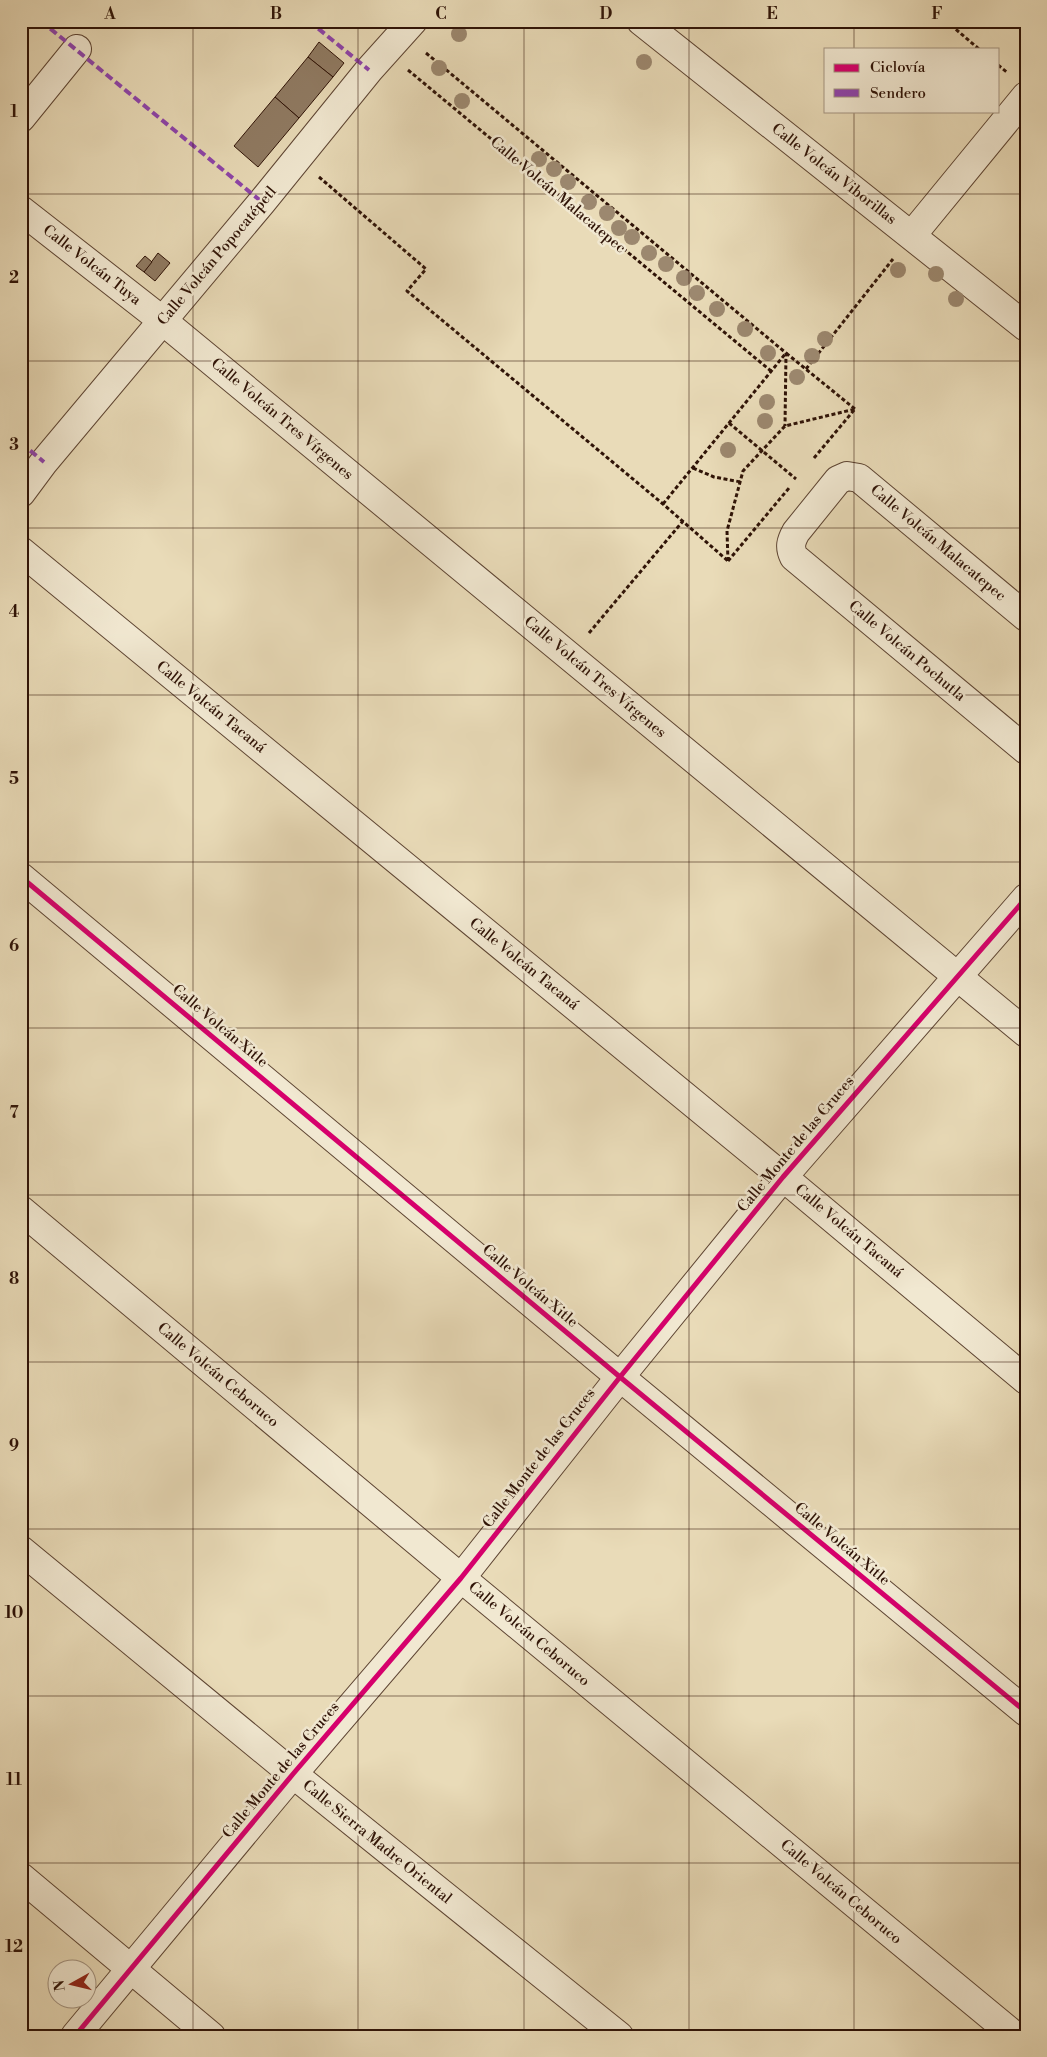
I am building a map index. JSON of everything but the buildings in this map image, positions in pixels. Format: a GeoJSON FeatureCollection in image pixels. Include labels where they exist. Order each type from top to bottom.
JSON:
{"type":"FeatureCollection","features":[{"type":"Feature","properties":{"kind":"street","name":"Calle Volcán Viborillas"},"geometry":{"type":"LineString","coordinates":[[641,21],[1026,327]]}},
{"type":"Feature","properties":{"kind":"street","name":"Calle Volcán Popocatépetl"},"geometry":{"type":"LineString","coordinates":[[21,493],[44,462],[163,321],[369,70],[401,36]]}},
{"type":"Feature","properties":{"kind":"street"},"geometry":{"type":"LineString","coordinates":[[21,118],[77,49]]}},
{"type":"Feature","properties":{"kind":"street"},"geometry":{"type":"LineString","coordinates":[[912,235],[1026,96]]}},
{"type":"Feature","properties":{"kind":"street","name":"Calle Volcán Tuya"},"geometry":{"type":"LineString","coordinates":[[21,210],[163,321]]}},
{"type":"Feature","properties":{"kind":"street","name":"Calle Volcán Tres Vírgenes"},"geometry":{"type":"LineString","coordinates":[[163,321],[1026,1033]]}},
{"type":"Feature","properties":{"kind":"street","name":"Calle Volcán Pochutla"},"geometry":{"type":"LineString","coordinates":[[848,476],[838,480],[831,487],[796,532],[791,541],[790,550],[794,557],[1026,750]]}},
{"type":"Feature","properties":{"kind":"street","name":"Calle Volcán Malacatepec"},"geometry":{"type":"LineString","coordinates":[[848,476],[859,478],[867,484],[1026,617]]}},
{"type":"Feature","properties":{"kind":"street","name":"Calle Volcán Tacaná"},"geometry":{"type":"LineString","coordinates":[[21,552],[783,1177],[1026,1380]]}},
{"type":"Feature","properties":{"kind":"street","name":"Calle Volcán Xitle"},"geometry":{"type":"LineString","coordinates":[[21,877],[620,1377],[1026,1712]]}},
{"type":"Feature","properties":{"kind":"street","name":"Calle Monte de las Cruces"},"geometry":{"type":"LineString","coordinates":[[74,2036],[293,1774],[461,1578],[620,1377],[783,1177],[956,976],[1026,898]]}},
{"type":"Feature","properties":{"kind":"street","name":"Calle Volcán Ceboruco"},"geometry":{"type":"LineString","coordinates":[[21,1210],[461,1578],[1015,2036]]}},
{"type":"Feature","properties":{"kind":"street","name":"Calle Sierra Madre Oriental"},"geometry":{"type":"LineString","coordinates":[[21,1550],[293,1774],[619,2036]]}},
{"type":"Feature","properties":{"kind":"street"},"geometry":{"type":"LineString","coordinates":[[21,1877],[211,2036]]}},
{"type":"Feature","properties":{"kind":"path"},"geometry":{"type":"LineString","coordinates":[[946,21],[978,48]]}},
{"type":"Feature","properties":{"kind":"path"},"geometry":{"type":"LineString","coordinates":[[297,159],[426,269],[407,291],[663,504],[728,561],[727,531],[743,471],[785,426],[855,409],[401,36]]}},
{"type":"Feature","properties":{"kind":"path"},"geometry":{"type":"LineString","coordinates":[[806,369],[912,235]]}},
{"type":"Feature","properties":{"kind":"path"},"geometry":{"type":"LineString","coordinates":[[663,504],[786,353]]}},
{"type":"Feature","properties":{"kind":"path"},"geometry":{"type":"LineString","coordinates":[[785,426],[786,353]]}},
{"type":"Feature","properties":{"kind":"path"},"geometry":{"type":"LineString","coordinates":[[729,423],[796,479]]}},
{"type":"Feature","properties":{"kind":"path"},"geometry":{"type":"LineString","coordinates":[[692,468],[714,477],[741,482]]}},
{"type":"Feature","properties":{"kind":"path"},"geometry":{"type":"LineString","coordinates":[[570,656],[683,521]]}},
{"type":"Feature","properties":{"kind":"marked path"},"geometry":{"type":"LineString","coordinates":[[41,21],[262,202]]}},
{"type":"Feature","properties":{"kind":"marked path"},"geometry":{"type":"LineString","coordinates":[[309,21],[369,70]]}},
{"type":"Feature","properties":{"kind":"marked path"},"geometry":{"type":"LineString","coordinates":[[21,443],[44,462]]}},
{"type":"Feature","properties":{"kind":"cycle path"},"geometry":{"type":"LineString","coordinates":[[21,877],[620,1377],[1026,1712]]}},
{"type":"Feature","properties":{"kind":"cycle path"},"geometry":{"type":"LineString","coordinates":[[75,2036],[293,1774],[461,1578],[620,1377],[783,1177],[1026,898]]}}]}
